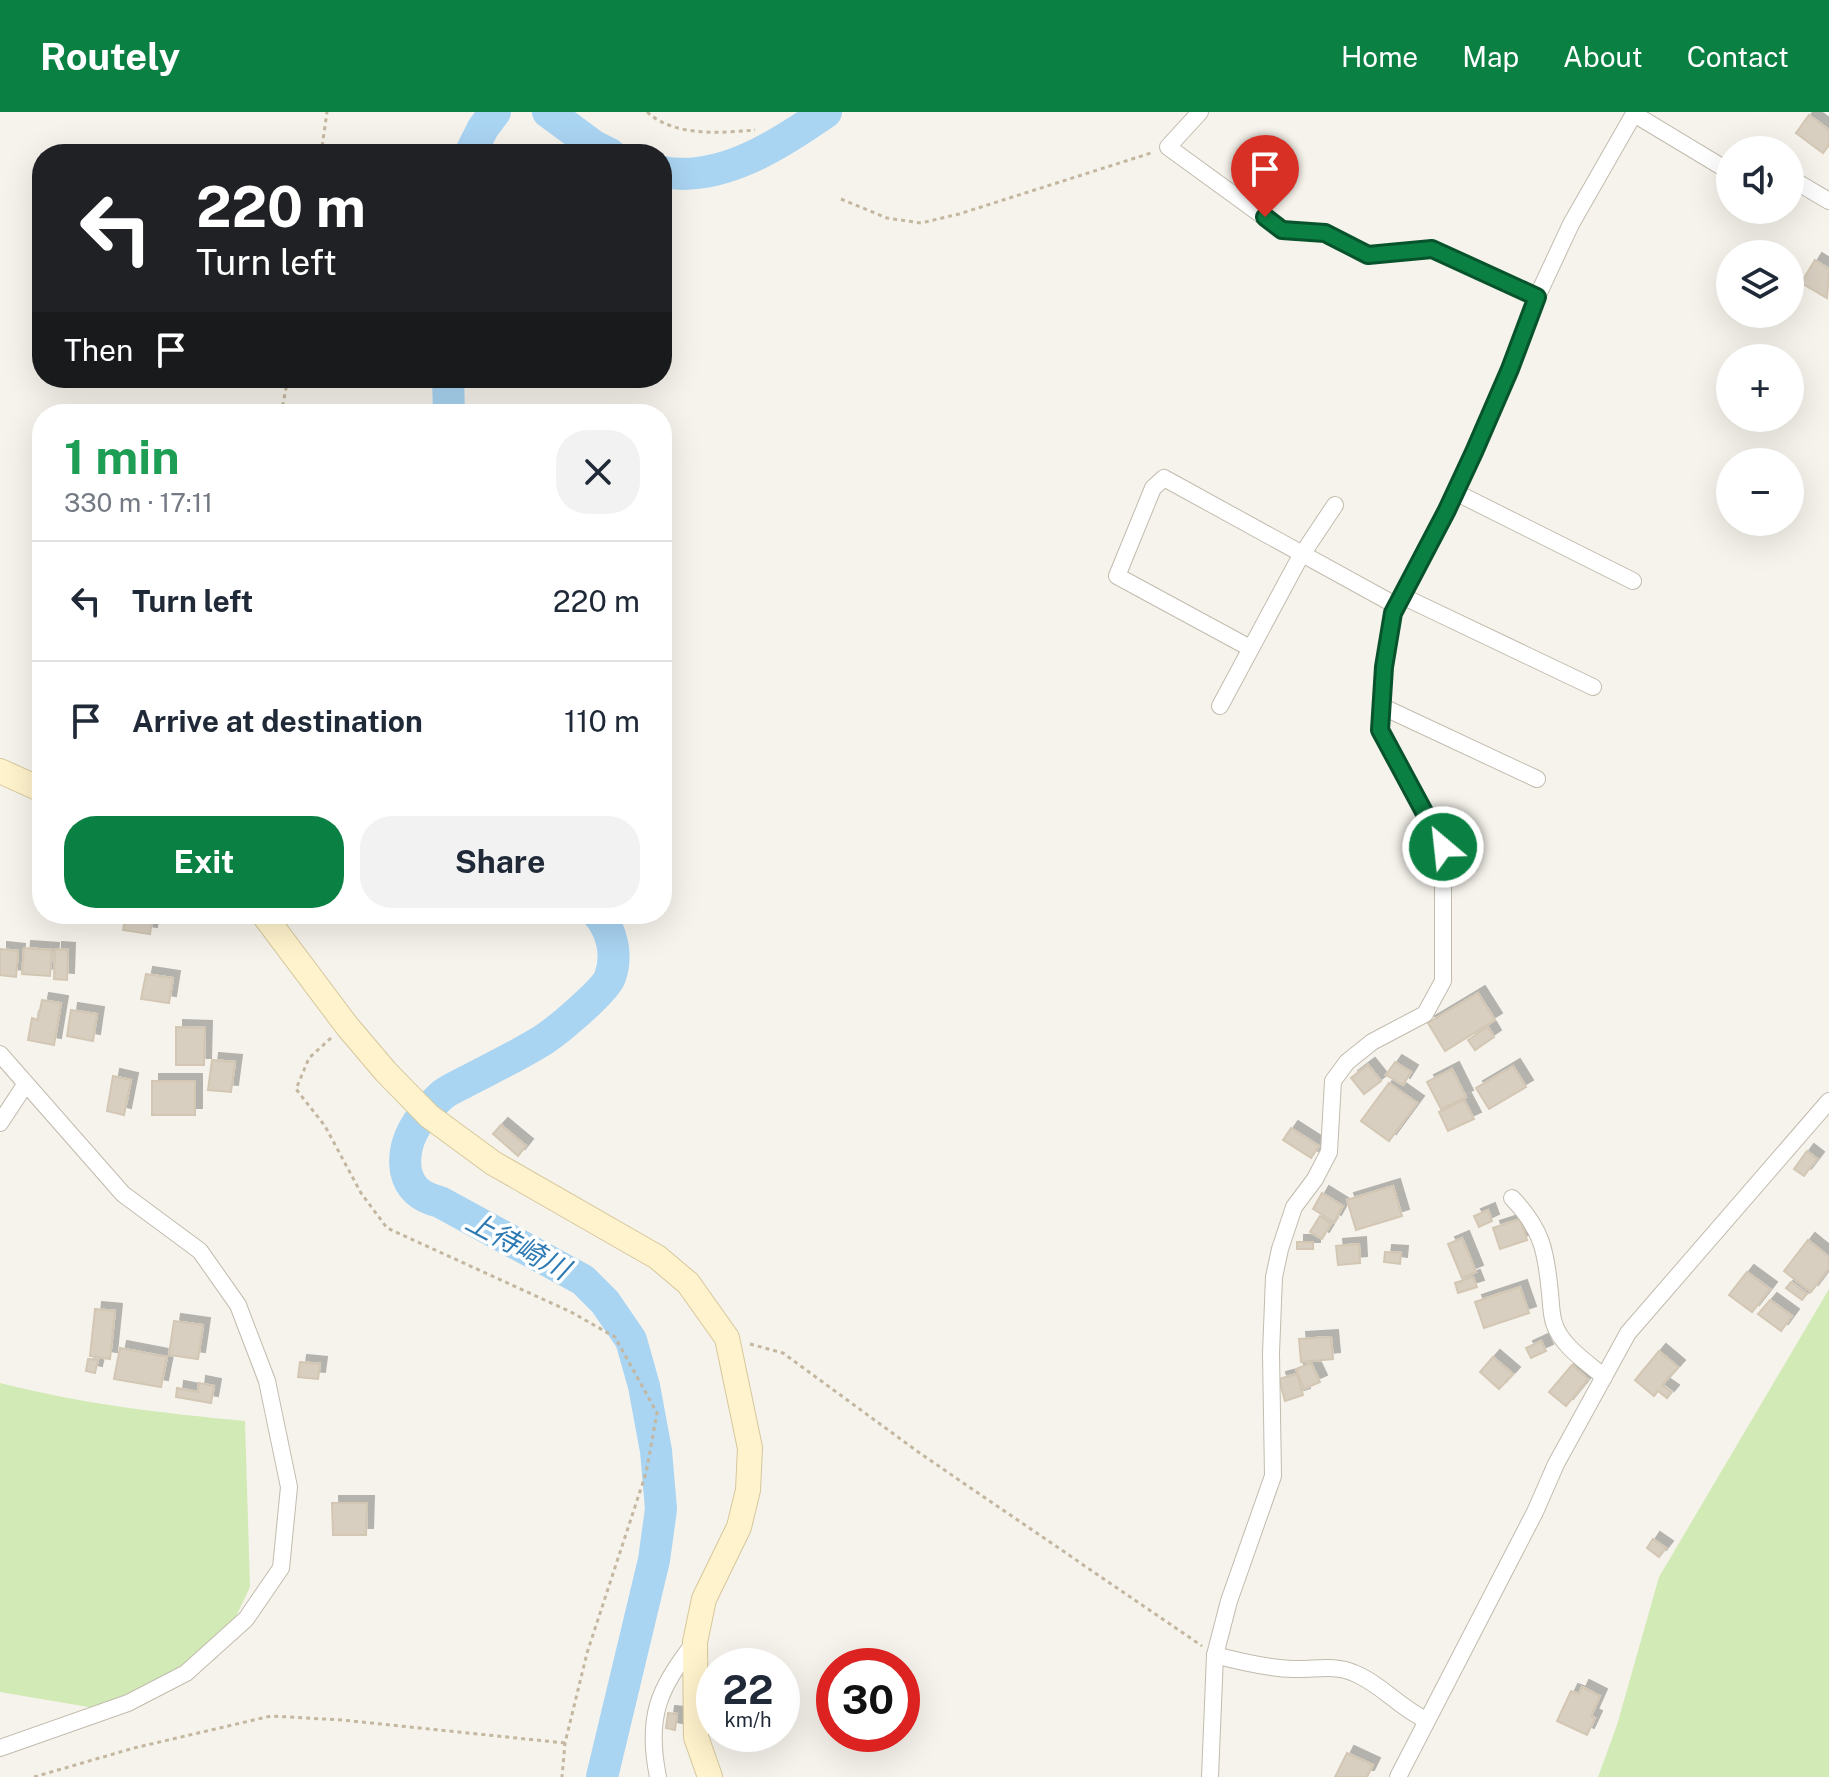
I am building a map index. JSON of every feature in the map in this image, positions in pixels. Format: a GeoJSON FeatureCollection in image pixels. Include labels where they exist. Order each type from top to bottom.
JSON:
{"type":"FeatureCollection","features":[{"type":"Feature","properties":{"kind":"street"},"geometry":{"type":"LineString","coordinates":[[1200,112],[1168,147],[1282,230],[1325,233],[1368,255],[1432,249],[1537,297]]}},
{"type":"Feature","properties":{"kind":"street"},"geometry":{"type":"LineString","coordinates":[[1210,1777],[1215,1655],[1229,1601],[1273,1476],[1271,1353],[1274,1277],[1294,1207],[1315,1179],[1329,1152],[1333,1081],[1347,1062],[1372,1042],[1425,1014],[1443,981],[1443,847],[1380,730],[1384,667],[1393,613],[1455,492],[1571,224],[1634,113],[1716,163]]}},
{"type":"Feature","properties":{"kind":"street"},"geometry":{"type":"LineString","coordinates":[[1804,186],[1829,201]]}},
{"type":"Feature","properties":{"kind":"street"},"geometry":{"type":"LineString","coordinates":[[1250,648],[1117,576],[1153,488],[1164,478],[1400,601],[1593,687]]}},
{"type":"Feature","properties":{"kind":"street"},"geometry":{"type":"LineString","coordinates":[[1455,492],[1633,581]]}},
{"type":"Feature","properties":{"kind":"street"},"geometry":{"type":"LineString","coordinates":[[1220,706],[1303,553],[1335,505]]}},
{"type":"Feature","properties":{"kind":"street"},"geometry":{"type":"LineString","coordinates":[[1381,706],[1537,779]]}},
{"type":"Feature","properties":{"kind":"street"},"geometry":{"type":"LineString","coordinates":[[0,771],[32,785]]}},
{"type":"Feature","properties":{"kind":"street"},"geometry":{"type":"LineString","coordinates":[[270,924],[347,1026],[429,1116],[493,1163],[657,1257],[688,1283],[727,1338],[750,1448],[748,1490],[739,1527],[704,1599],[695,1642],[696,1737],[710,1777]]}},
{"type":"Feature","properties":{"kind":"street"},"geometry":{"type":"LineString","coordinates":[[0,1054],[123,1194],[200,1251],[238,1305],[267,1381],[289,1487],[281,1568],[246,1619],[186,1673],[128,1703],[0,1748]]}},
{"type":"Feature","properties":{"kind":"street"},"geometry":{"type":"LineString","coordinates":[[0,1123],[25,1085]]}},
{"type":"Feature","properties":{"kind":"street"},"geometry":{"type":"LineString","coordinates":[[1398,1777],[1535,1512],[1556,1464],[1628,1333],[1829,1101]]}},
{"type":"Feature","properties":{"kind":"street"},"geometry":{"type":"LineString","coordinates":[[1512,1198],[1529,1216],[1541,1240],[1554,1325],[1568,1347],[1604,1377]]}},
{"type":"Feature","properties":{"kind":"street"},"geometry":{"type":"LineString","coordinates":[[658,1777],[652,1722],[671,1672],[695,1642]]}},
{"type":"Feature","properties":{"kind":"street"},"geometry":{"type":"LineString","coordinates":[[1215,1655],[1247,1664],[1295,1669],[1330,1667],[1353,1671],[1426,1720]]}},
{"type":"Feature","properties":{"kind":"path"},"geometry":{"type":"LineString","coordinates":[[322,144],[327,112]]}},
{"type":"Feature","properties":{"kind":"path"},"geometry":{"type":"LineString","coordinates":[[647,112],[681,129],[720,133],[755,130]]}},
{"type":"Feature","properties":{"kind":"path"},"geometry":{"type":"LineString","coordinates":[[841,199],[887,218],[921,223],[959,214],[1168,147]]}},
{"type":"Feature","properties":{"kind":"path"},"geometry":{"type":"LineString","coordinates":[[347,1026],[309,1058],[296,1089],[325,1126],[361,1193],[387,1228],[571,1312],[615,1337],[657,1413],[646,1473],[587,1653],[565,1743],[562,1777]]}},
{"type":"Feature","properties":{"kind":"path"},"geometry":{"type":"LineString","coordinates":[[727,1338],[783,1353],[921,1454],[1215,1655]]}},
{"type":"Feature","properties":{"kind":"path"},"geometry":{"type":"LineString","coordinates":[[34,1777],[134,1748],[271,1716],[342,1720],[565,1743]]}},
{"type":"Feature","properties":{"kind":"green space"},"geometry":{"type":"Polygon","coordinates":[[[1829,1289],[1829,1777],[1598,1777],[1617,1725],[1659,1577],[1829,1289]]]}},
{"type":"Feature","properties":{"kind":"green space"},"geometry":{"type":"Polygon","coordinates":[[[0,1383],[122,1407],[245,1421],[250,1587],[216,1659],[118,1712],[0,1692],[0,1383]]]}},
{"type":"Feature","properties":{"kind":"building"},"geometry":{"type":"Polygon","coordinates":[[[1809,115],[1829,130],[1829,145],[1823,153],[1796,133],[1809,115]]]}},
{"type":"Feature","properties":{"kind":"building"},"geometry":{"type":"Polygon","coordinates":[[[1815,260],[1829,269],[1827,298],[1804,285],[1804,278],[1815,260]]]}},
{"type":"Feature","properties":{"kind":"building"},"geometry":{"type":"Polygon","coordinates":[[[124,924],[152,924],[150,934],[123,930],[124,924]]]}},
{"type":"Feature","properties":{"kind":"building"},"geometry":{"type":"Polygon","coordinates":[[[24,948],[52,950],[50,976],[22,974],[24,948]]]}},
{"type":"Feature","properties":{"kind":"building"},"geometry":{"type":"Polygon","coordinates":[[[0,949],[18,951],[16,977],[0,975],[0,949]]]}},
{"type":"Feature","properties":{"kind":"building"},"geometry":{"type":"Polygon","coordinates":[[[55,949],[68,950],[67,980],[54,979],[55,949]]]}},
{"type":"Feature","properties":{"kind":"building"},"geometry":{"type":"Polygon","coordinates":[[[146,974],[173,978],[169,1003],[141,999],[146,974]]]}},
{"type":"Feature","properties":{"kind":"building"},"geometry":{"type":"Polygon","coordinates":[[[1478,993],[1495,1020],[1445,1051],[1428,1023],[1478,993]]]}},
{"type":"Feature","properties":{"kind":"building"},"geometry":{"type":"Polygon","coordinates":[[[42,1000],[61,1003],[54,1045],[28,1040],[32,1018],[38,1020],[42,1000]]]}},
{"type":"Feature","properties":{"kind":"building"},"geometry":{"type":"Polygon","coordinates":[[[71,1010],[97,1014],[93,1041],[67,1036],[71,1010]]]}},
{"type":"Feature","properties":{"kind":"building"},"geometry":{"type":"Polygon","coordinates":[[[176,1027],[205,1028],[204,1065],[176,1065],[176,1027]]]}},
{"type":"Feature","properties":{"kind":"building"},"geometry":{"type":"Polygon","coordinates":[[[1488,1027],[1494,1037],[1475,1050],[1468,1040],[1488,1027]]]}},
{"type":"Feature","properties":{"kind":"building"},"geometry":{"type":"Polygon","coordinates":[[[212,1060],[235,1062],[231,1092],[208,1090],[212,1060]]]}},
{"type":"Feature","properties":{"kind":"building"},"geometry":{"type":"Polygon","coordinates":[[[1395,1062],[1411,1072],[1403,1085],[1386,1075],[1395,1062]]]}},
{"type":"Feature","properties":{"kind":"building"},"geometry":{"type":"Polygon","coordinates":[[[1368,1065],[1381,1081],[1364,1094],[1351,1078],[1368,1065]]]}},
{"type":"Feature","properties":{"kind":"building"},"geometry":{"type":"Polygon","coordinates":[[[1513,1066],[1526,1087],[1489,1109],[1476,1088],[1513,1066]]]}},
{"type":"Feature","properties":{"kind":"building"},"geometry":{"type":"Polygon","coordinates":[[[1452,1069],[1466,1097],[1441,1109],[1427,1082],[1452,1069]]]}},
{"type":"Feature","properties":{"kind":"building"},"geometry":{"type":"Polygon","coordinates":[[[113,1076],[131,1080],[124,1115],[107,1111],[113,1076]]]}},
{"type":"Feature","properties":{"kind":"building"},"geometry":{"type":"Polygon","coordinates":[[[152,1081],[195,1081],[195,1115],[152,1115],[152,1081]]]}},
{"type":"Feature","properties":{"kind":"building"},"geometry":{"type":"Polygon","coordinates":[[[1389,1083],[1417,1103],[1389,1141],[1361,1121],[1389,1083]]]}},
{"type":"Feature","properties":{"kind":"building"},"geometry":{"type":"Polygon","coordinates":[[[1464,1100],[1474,1119],[1448,1131],[1439,1112],[1464,1100]]]}},
{"type":"Feature","properties":{"kind":"building"},"geometry":{"type":"Polygon","coordinates":[[[501,1125],[526,1146],[518,1156],[493,1134],[501,1125]]]}},
{"type":"Feature","properties":{"kind":"building"},"geometry":{"type":"Polygon","coordinates":[[[1291,1128],[1319,1146],[1311,1158],[1283,1140],[1291,1128]]]}},
{"type":"Feature","properties":{"kind":"building"},"geometry":{"type":"Polygon","coordinates":[[[1807,1151],[1817,1159],[1804,1176],[1794,1169],[1807,1151]]]}},
{"type":"Feature","properties":{"kind":"building"},"geometry":{"type":"Polygon","coordinates":[[[1393,1186],[1402,1216],[1356,1230],[1347,1200],[1393,1186]]]}},
{"type":"Feature","properties":{"kind":"building"},"geometry":{"type":"Polygon","coordinates":[[[1322,1193],[1343,1206],[1334,1222],[1313,1209],[1322,1193]]]}},
{"type":"Feature","properties":{"kind":"building"},"geometry":{"type":"Polygon","coordinates":[[[1488,1210],[1492,1221],[1479,1227],[1474,1216],[1488,1210]]]}},
{"type":"Feature","properties":{"kind":"building"},"geometry":{"type":"Polygon","coordinates":[[[1320,1216],[1331,1224],[1322,1239],[1310,1232],[1320,1216]]]}},
{"type":"Feature","properties":{"kind":"building"},"geometry":{"type":"Polygon","coordinates":[[[1520,1219],[1527,1240],[1500,1249],[1493,1228],[1520,1219]]]}},
{"type":"Feature","properties":{"kind":"building"},"geometry":{"type":"Polygon","coordinates":[[[1462,1238],[1476,1272],[1462,1278],[1448,1244],[1462,1238]]]}},
{"type":"Feature","properties":{"kind":"building"},"geometry":{"type":"Polygon","coordinates":[[[1808,1240],[1829,1257],[1829,1268],[1811,1292],[1784,1271],[1808,1240]]]}},
{"type":"Feature","properties":{"kind":"building"},"geometry":{"type":"Polygon","coordinates":[[[1297,1242],[1313,1242],[1313,1249],[1297,1249],[1297,1242]]]}},
{"type":"Feature","properties":{"kind":"building"},"geometry":{"type":"Polygon","coordinates":[[[1359,1244],[1360,1263],[1338,1265],[1336,1246],[1359,1244]]]}},
{"type":"Feature","properties":{"kind":"building"},"geometry":{"type":"Polygon","coordinates":[[[1385,1252],[1401,1253],[1400,1264],[1384,1262],[1385,1252]]]}},
{"type":"Feature","properties":{"kind":"building"},"geometry":{"type":"Polygon","coordinates":[[[1747,1272],[1770,1289],[1752,1312],[1729,1295],[1747,1272]]]}},
{"type":"Feature","properties":{"kind":"building"},"geometry":{"type":"Polygon","coordinates":[[[1473,1277],[1477,1287],[1458,1293],[1455,1283],[1473,1277]]]}},
{"type":"Feature","properties":{"kind":"building"},"geometry":{"type":"Polygon","coordinates":[[[1791,1282],[1807,1294],[1802,1300],[1786,1288],[1791,1282]]]}},
{"type":"Feature","properties":{"kind":"building"},"geometry":{"type":"Polygon","coordinates":[[[1520,1287],[1529,1313],[1484,1328],[1475,1302],[1520,1287]]]}},
{"type":"Feature","properties":{"kind":"building"},"geometry":{"type":"Polygon","coordinates":[[[1770,1300],[1792,1316],[1781,1331],[1758,1314],[1770,1300]]]}},
{"type":"Feature","properties":{"kind":"building"},"geometry":{"type":"Polygon","coordinates":[[[95,1309],[115,1311],[110,1359],[90,1356],[95,1309]]]}},
{"type":"Feature","properties":{"kind":"building"},"geometry":{"type":"Polygon","coordinates":[[[174,1321],[203,1325],[198,1359],[169,1355],[174,1321]]]}},
{"type":"Feature","properties":{"kind":"building"},"geometry":{"type":"Polygon","coordinates":[[[1331,1337],[1333,1359],[1301,1362],[1299,1339],[1331,1337]]]}},
{"type":"Feature","properties":{"kind":"building"},"geometry":{"type":"Polygon","coordinates":[[[1541,1341],[1546,1351],[1531,1358],[1526,1348],[1541,1341]]]}},
{"type":"Feature","properties":{"kind":"building"},"geometry":{"type":"Polygon","coordinates":[[[120,1348],[167,1357],[161,1387],[114,1379],[120,1348]]]}},
{"type":"Feature","properties":{"kind":"building"},"geometry":{"type":"Polygon","coordinates":[[[1659,1351],[1678,1367],[1662,1385],[1672,1392],[1667,1398],[1658,1391],[1654,1396],[1635,1380],[1659,1351]]]}},
{"type":"Feature","properties":{"kind":"building"},"geometry":{"type":"Polygon","coordinates":[[[1493,1357],[1513,1374],[1499,1389],[1480,1372],[1493,1357]]]}},
{"type":"Feature","properties":{"kind":"building"},"geometry":{"type":"Polygon","coordinates":[[[88,1359],[98,1360],[95,1373],[86,1371],[88,1359]]]}},
{"type":"Feature","properties":{"kind":"building"},"geometry":{"type":"Polygon","coordinates":[[[300,1362],[320,1364],[318,1379],[298,1377],[300,1362]]]}},
{"type":"Feature","properties":{"kind":"building"},"geometry":{"type":"Polygon","coordinates":[[[1311,1363],[1320,1382],[1304,1389],[1296,1369],[1311,1363]]]}},
{"type":"Feature","properties":{"kind":"building"},"geometry":{"type":"Polygon","coordinates":[[[1572,1365],[1588,1379],[1566,1406],[1549,1392],[1572,1365]]]}},
{"type":"Feature","properties":{"kind":"building"},"geometry":{"type":"Polygon","coordinates":[[[1297,1374],[1303,1395],[1285,1401],[1279,1379],[1297,1374]]]}},
{"type":"Feature","properties":{"kind":"building"},"geometry":{"type":"Polygon","coordinates":[[[199,1383],[214,1386],[211,1403],[176,1397],[177,1388],[198,1392],[199,1383]]]}},
{"type":"Feature","properties":{"kind":"building"},"geometry":{"type":"Polygon","coordinates":[[[332,1503],[367,1503],[366,1535],[333,1535],[332,1503]]]}},
{"type":"Feature","properties":{"kind":"building"},"geometry":{"type":"Polygon","coordinates":[[[1653,1539],[1666,1548],[1659,1557],[1647,1548],[1653,1539]]]}},
{"type":"Feature","properties":{"kind":"building"},"geometry":{"type":"Polygon","coordinates":[[[1582,1687],[1600,1696],[1587,1735],[1557,1721],[1571,1691],[1579,1694],[1582,1687]]]}},
{"type":"Feature","properties":{"kind":"building"},"geometry":{"type":"Polygon","coordinates":[[[668,1713],[677,1714],[675,1730],[666,1728],[668,1713]]]}},
{"type":"Feature","properties":{"kind":"building"},"geometry":{"type":"Polygon","coordinates":[[[1347,1753],[1373,1765],[1367,1777],[1335,1777],[1347,1753]]]}},
{"type":"Feature","properties":{"kind":"waterway","name":"上待崎川"},"geometry":{"type":"LineString","coordinates":[[475,144],[495,112]]}},
{"type":"Feature","properties":{"kind":"waterway","name":"上待崎川"},"geometry":{"type":"LineString","coordinates":[[548,112],[591,144]]}},
{"type":"Feature","properties":{"kind":"waterway","name":"上待崎川"},"geometry":{"type":"LineString","coordinates":[[672,173],[706,172],[749,158],[826,112]]}},
{"type":"Feature","properties":{"kind":"waterway","name":"上待崎川"},"geometry":{"type":"LineString","coordinates":[[448,388],[449,404]]}},
{"type":"Feature","properties":{"kind":"waterway","name":"上待崎川"},"geometry":{"type":"LineString","coordinates":[[602,1777],[654,1560],[661,1509],[656,1451],[644,1386],[631,1340],[605,1302],[583,1280],[418,1192],[408,1178],[405,1160],[413,1130],[443,1095],[543,1040],[580,1010],[606,983],[612,969],[613,952],[604,924]]}},
{"type":"Feature","properties":{"kind":"route"},"geometry":{"type":"LineString","coordinates":[[1265,217],[1282,230],[1325,233],[1368,255],[1432,249],[1537,297],[1474,452],[1393,613],[1384,667],[1380,730],[1443,847]]}}]}
